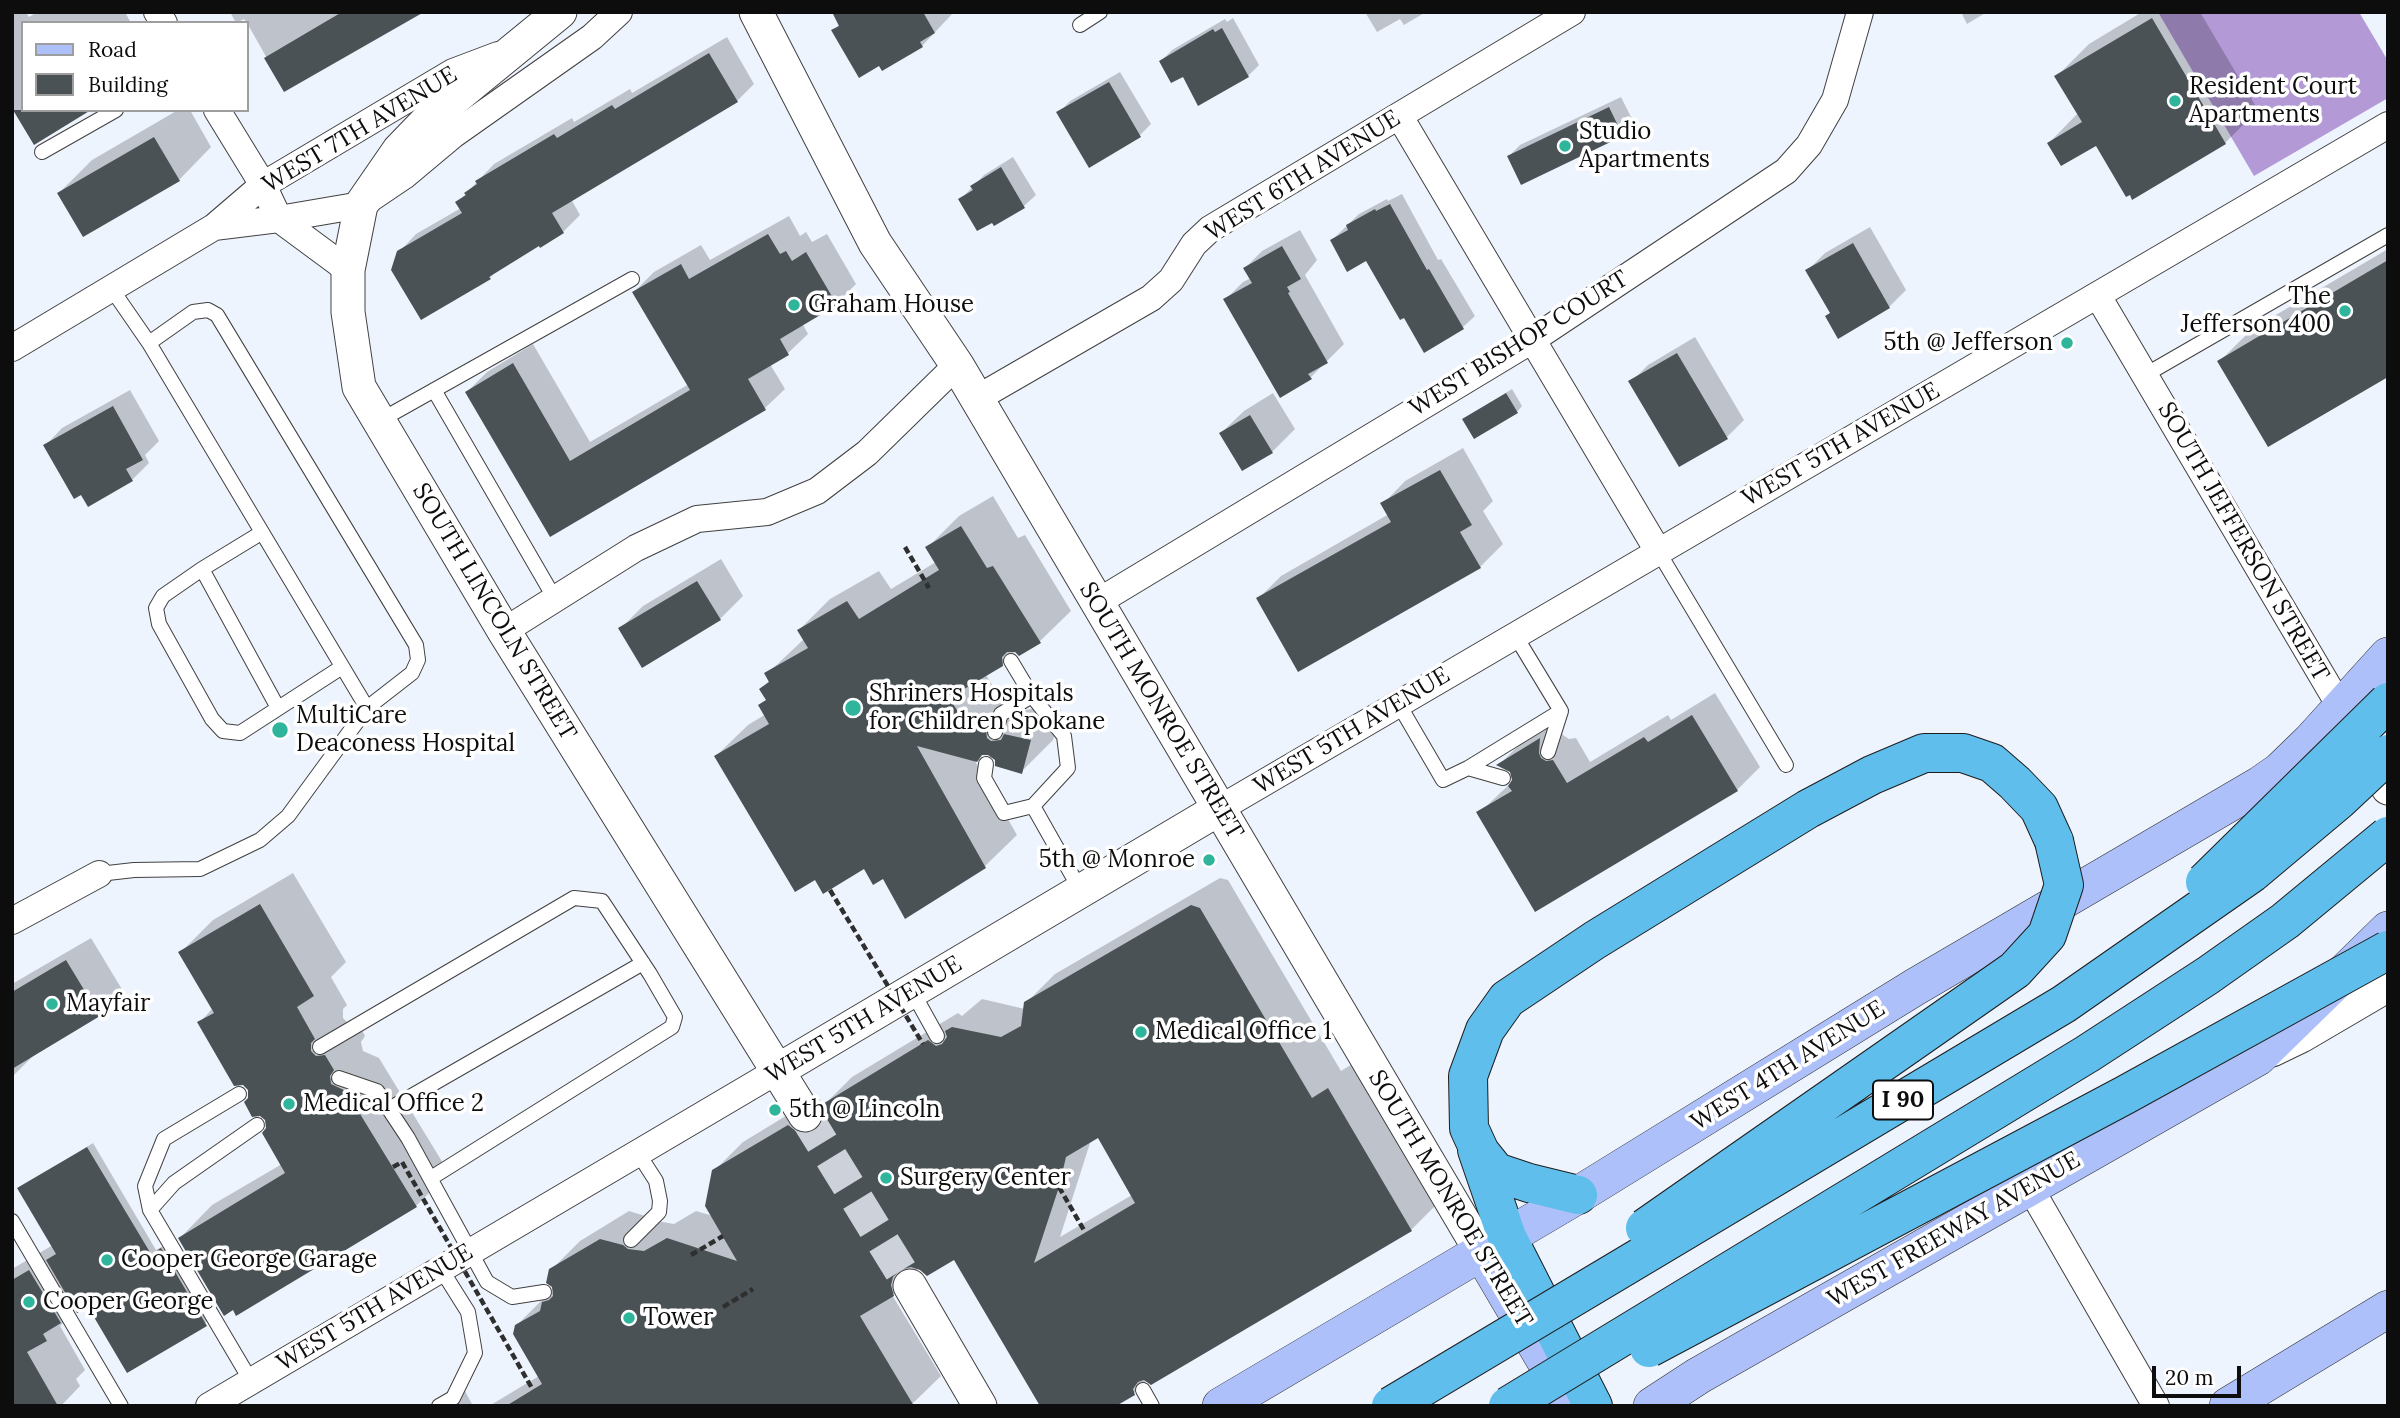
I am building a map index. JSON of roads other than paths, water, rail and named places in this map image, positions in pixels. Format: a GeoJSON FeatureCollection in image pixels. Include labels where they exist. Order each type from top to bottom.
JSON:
{"type":"FeatureCollection","features":[{"type":"Feature","properties":{"kind":"highway"},"geometry":{"type":"LineString","coordinates":[[2064,1004],[2182,905],[2388,702]]}},
{"type":"Feature","properties":{"kind":"highway"},"geometry":{"type":"LineString","coordinates":[[1390,1406],[2015,970],[2047,935],[2064,884],[2054,841],[2039,808],[1992,764],[1963,753],[1924,753],[1872,775],[1808,809],[1507,999],[1485,1031],[1468,1076],[1469,1128],[1495,1245],[1593,1406]]}},
{"type":"Feature","properties":{"kind":"highway","name":"I 90"},"geometry":{"type":"LineString","coordinates":[[1390,1406],[2064,1004],[2252,873],[2339,800],[2388,754]]}},
{"type":"Feature","properties":{"kind":"highway","name":"I 90"},"geometry":{"type":"LineString","coordinates":[[1508,1406],[2087,1054],[2207,976],[2285,921],[2388,836]]}},
{"type":"Feature","properties":{"kind":"highway"},"geometry":{"type":"LineString","coordinates":[[1539,1406],[1910,1210],[2388,950]]}},
{"type":"Feature","properties":{"kind":"highway"},"geometry":{"type":"LineString","coordinates":[[1469,1128],[1480,1152],[1496,1172],[1530,1184],[1578,1195]]}},
{"type":"Feature","properties":{"kind":"main road"},"geometry":{"type":"LineString","coordinates":[[2341,708],[2388,656]]}},
{"type":"Feature","properties":{"kind":"main road","name":"WEST 4TH AVENUE"},"geometry":{"type":"LineString","coordinates":[[1221,1406],[1578,1195],[1915,987],[2260,785],[2295,757],[2341,708]]}},
{"type":"Feature","properties":{"kind":"main road","name":"WEST FREEWAY AVENUE"},"geometry":{"type":"LineString","coordinates":[[1652,1406],[1698,1376],[2258,1057],[2388,930]]}},
{"type":"Feature","properties":{"kind":"main road","name":"SOUTH MONROE STREET"},"geometry":{"type":"LineString","coordinates":[[1495,1245],[1572,1406]]}},
{"type":"Feature","properties":{"kind":"main road"},"geometry":{"type":"LineString","coordinates":[[2228,1406],[2388,1310]]}},
{"type":"Feature","properties":{"kind":"street","name":"WEST 7TH AVENUE"},"geometry":{"type":"LineString","coordinates":[[348,270],[361,205],[399,150],[428,120],[560,12]]}},
{"type":"Feature","properties":{"kind":"street","name":"WEST 7TH AVENUE"},"geometry":{"type":"LineString","coordinates":[[12,348],[214,227],[263,185],[453,72],[516,49],[574,12]]}},
{"type":"Feature","properties":{"kind":"street","name":"WEST 7TH AVENUE"},"geometry":{"type":"LineString","coordinates":[[214,227],[361,205],[404,177],[453,135],[592,37],[618,12]]}},
{"type":"Feature","properties":{"kind":"street","name":"SOUTH MONROE STREET"},"geometry":{"type":"LineString","coordinates":[[756,12],[875,243],[957,365],[1219,809],[1495,1245]]}},
{"type":"Feature","properties":{"kind":"street","name":"WEST 6TH AVENUE"},"geometry":{"type":"LineString","coordinates":[[976,399],[1151,298],[1171,280],[1194,244],[1210,229],[1572,12]]}},
{"type":"Feature","properties":{"kind":"street","name":"WEST BISHOP COURT"},"geometry":{"type":"LineString","coordinates":[[1096,603],[1532,340],[1786,172],[1809,145],[1835,100],[1860,12]]}},
{"type":"Feature","properties":{"kind":"street"},"geometry":{"type":"LineString","coordinates":[[218,112],[263,185],[279,219],[348,270]]}},
{"type":"Feature","properties":{"kind":"street"},"geometry":{"type":"LineString","coordinates":[[1400,117],[1658,551]]}},
{"type":"Feature","properties":{"kind":"street","name":"WEST 5TH AVENUE"},"geometry":{"type":"LineString","coordinates":[[209,1406],[1219,809],[2388,125]]}},
{"type":"Feature","properties":{"kind":"street","name":"SOUTH LINCOLN STREET"},"geometry":{"type":"LineString","coordinates":[[348,270],[348,312],[359,387],[503,631],[805,1115]]}},
{"type":"Feature","properties":{"kind":"street","name":"SOUTH JEFFERSON STREET"},"geometry":{"type":"LineString","coordinates":[[2098,296],[2388,788]]}},
{"type":"Feature","properties":{"kind":"street"},"geometry":{"type":"LineString","coordinates":[[503,631],[636,548],[697,519],[767,512],[817,491],[867,453],[957,365]]}},
{"type":"Feature","properties":{"kind":"street"},"geometry":{"type":"LineString","coordinates":[[12,921],[99,874]]}},
{"type":"Feature","properties":{"kind":"street","name":"WEST FREEWAY AVENUE"},"geometry":{"type":"LineString","coordinates":[[2258,1057],[2301,1036],[2388,985]]}},
{"type":"Feature","properties":{"kind":"street"},"geometry":{"type":"LineString","coordinates":[[2029,1186],[2156,1406]]}},
{"type":"Feature","properties":{"kind":"street"},"geometry":{"type":"LineString","coordinates":[[909,1286],[980,1406]]}},
{"type":"Feature","properties":{"kind":"lane"},"geometry":{"type":"LineString","coordinates":[[1080,25],[1100,12]]}},
{"type":"Feature","properties":{"kind":"lane"},"geometry":{"type":"LineString","coordinates":[[42,152],[112,112]]}},
{"type":"Feature","properties":{"kind":"lane"},"geometry":{"type":"LineString","coordinates":[[2145,375],[2388,235]]}},
{"type":"Feature","properties":{"kind":"lane"},"geometry":{"type":"LineString","coordinates":[[379,421],[632,279]]}},
{"type":"Feature","properties":{"kind":"lane"},"geometry":{"type":"LineString","coordinates":[[111,288],[149,343],[367,708]]}},
{"type":"Feature","properties":{"kind":"lane"},"geometry":{"type":"LineString","coordinates":[[99,874],[134,870],[200,869],[260,840],[288,816],[367,708],[412,673],[418,660],[416,645],[217,314],[208,310],[193,312],[149,343]]}},
{"type":"Feature","properties":{"kind":"lane"},"geometry":{"type":"LineString","coordinates":[[434,390],[555,599]]}},
{"type":"Feature","properties":{"kind":"lane"},"geometry":{"type":"LineString","coordinates":[[261,533],[163,596],[156,608],[159,624],[212,719],[223,731],[240,733],[342,667]]}},
{"type":"Feature","properties":{"kind":"lane"},"geometry":{"type":"LineString","coordinates":[[1658,551],[1786,765]]}},
{"type":"Feature","properties":{"kind":"lane"},"geometry":{"type":"LineString","coordinates":[[202,569],[278,708]]}},
{"type":"Feature","properties":{"kind":"lane"},"geometry":{"type":"LineString","coordinates":[[1515,635],[1561,711],[1548,752]]}},
{"type":"Feature","properties":{"kind":"lane"},"geometry":{"type":"LineString","coordinates":[[986,764],[984,778],[1004,813],[1033,806],[1068,768],[1064,736],[1032,696],[1011,661]]}},
{"type":"Feature","properties":{"kind":"lane"},"geometry":{"type":"LineString","coordinates":[[995,732],[1001,714],[1032,696]]}},
{"type":"Feature","properties":{"kind":"lane"},"geometry":{"type":"LineString","coordinates":[[1398,704],[1443,780],[1468,768],[1561,711]]}},
{"type":"Feature","properties":{"kind":"lane"},"geometry":{"type":"LineString","coordinates":[[1468,768],[1503,778]]}},
{"type":"Feature","properties":{"kind":"lane"},"geometry":{"type":"LineString","coordinates":[[1033,806],[1082,892]]}},
{"type":"Feature","properties":{"kind":"lane"},"geometry":{"type":"LineString","coordinates":[[320,1047],[574,898],[602,901],[675,1017],[673,1027],[431,1178]]}},
{"type":"Feature","properties":{"kind":"lane"},"geometry":{"type":"LineString","coordinates":[[389,1109],[643,963]]}},
{"type":"Feature","properties":{"kind":"lane"},"geometry":{"type":"LineString","coordinates":[[912,991],[937,1036]]}},
{"type":"Feature","properties":{"kind":"lane"},"geometry":{"type":"LineString","coordinates":[[339,1078],[377,1091],[408,1138],[487,1282],[512,1297],[544,1292]]}},
{"type":"Feature","properties":{"kind":"lane"},"geometry":{"type":"LineString","coordinates":[[239,1094],[164,1139],[145,1186],[150,1210],[251,1381]]}},
{"type":"Feature","properties":{"kind":"lane"},"geometry":{"type":"LineString","coordinates":[[150,1210],[174,1182],[257,1125]]}},
{"type":"Feature","properties":{"kind":"lane"},"geometry":{"type":"LineString","coordinates":[[631,1240],[659,1212],[660,1201],[656,1181],[638,1153]]}},
{"type":"Feature","properties":{"kind":"lane"},"geometry":{"type":"LineString","coordinates":[[12,1221],[121,1406]]}},
{"type":"Feature","properties":{"kind":"lane"},"geometry":{"type":"LineString","coordinates":[[439,1406],[453,1398],[475,1353],[468,1312],[441,1269]]}},
{"type":"Feature","properties":{"kind":"lane"},"geometry":{"type":"LineString","coordinates":[[1143,1390],[1152,1406]]}},
{"type":"Feature","properties":{"kind":"tunnel"},"geometry":{"type":"LineString","coordinates":[[805,1115],[910,1286]]}},
{"type":"Feature","properties":{"kind":"place","name":"Resident Court Apartments"},"geometry":{"type":"Point","coordinates":[2175,101]}},
{"type":"Feature","properties":{"kind":"place","name":"Studio Apartments"},"geometry":{"type":"Point","coordinates":[1565,146]}},
{"type":"Feature","properties":{"kind":"place","name":"Graham House"},"geometry":{"type":"Point","coordinates":[794,305]}},
{"type":"Feature","properties":{"kind":"place","name":"The Jefferson 400"},"geometry":{"type":"Point","coordinates":[2345,311]}},
{"type":"Feature","properties":{"kind":"place","name":"5th @ Jefferson"},"geometry":{"type":"Point","coordinates":[2067,343]}},
{"type":"Feature","properties":{"kind":"place","name":"Shriners Hospitals for Children Spokane"},"geometry":{"type":"Point","coordinates":[853,708]}},
{"type":"Feature","properties":{"kind":"place","name":"MultiCare Deaconess Hospital"},"geometry":{"type":"Point","coordinates":[280,730]}},
{"type":"Feature","properties":{"kind":"place","name":"5th @ Monroe"},"geometry":{"type":"Point","coordinates":[1209,860]}},
{"type":"Feature","properties":{"kind":"place","name":"Mayfair"},"geometry":{"type":"Point","coordinates":[52,1004]}},
{"type":"Feature","properties":{"kind":"place","name":"Medical Office 1"},"geometry":{"type":"Point","coordinates":[1141,1032]}},
{"type":"Feature","properties":{"kind":"place","name":"Medical Office 2"},"geometry":{"type":"Point","coordinates":[289,1104]}},
{"type":"Feature","properties":{"kind":"place","name":"5th @ Lincoln"},"geometry":{"type":"Point","coordinates":[775,1110]}},
{"type":"Feature","properties":{"kind":"place","name":"Surgery Center"},"geometry":{"type":"Point","coordinates":[886,1178]}},
{"type":"Feature","properties":{"kind":"place","name":"Cooper George Garage"},"geometry":{"type":"Point","coordinates":[107,1260]}},
{"type":"Feature","properties":{"kind":"place","name":"Cooper George"},"geometry":{"type":"Point","coordinates":[29,1302]}},
{"type":"Feature","properties":{"kind":"place","name":"Tower"},"geometry":{"type":"Point","coordinates":[629,1318]}}]}
